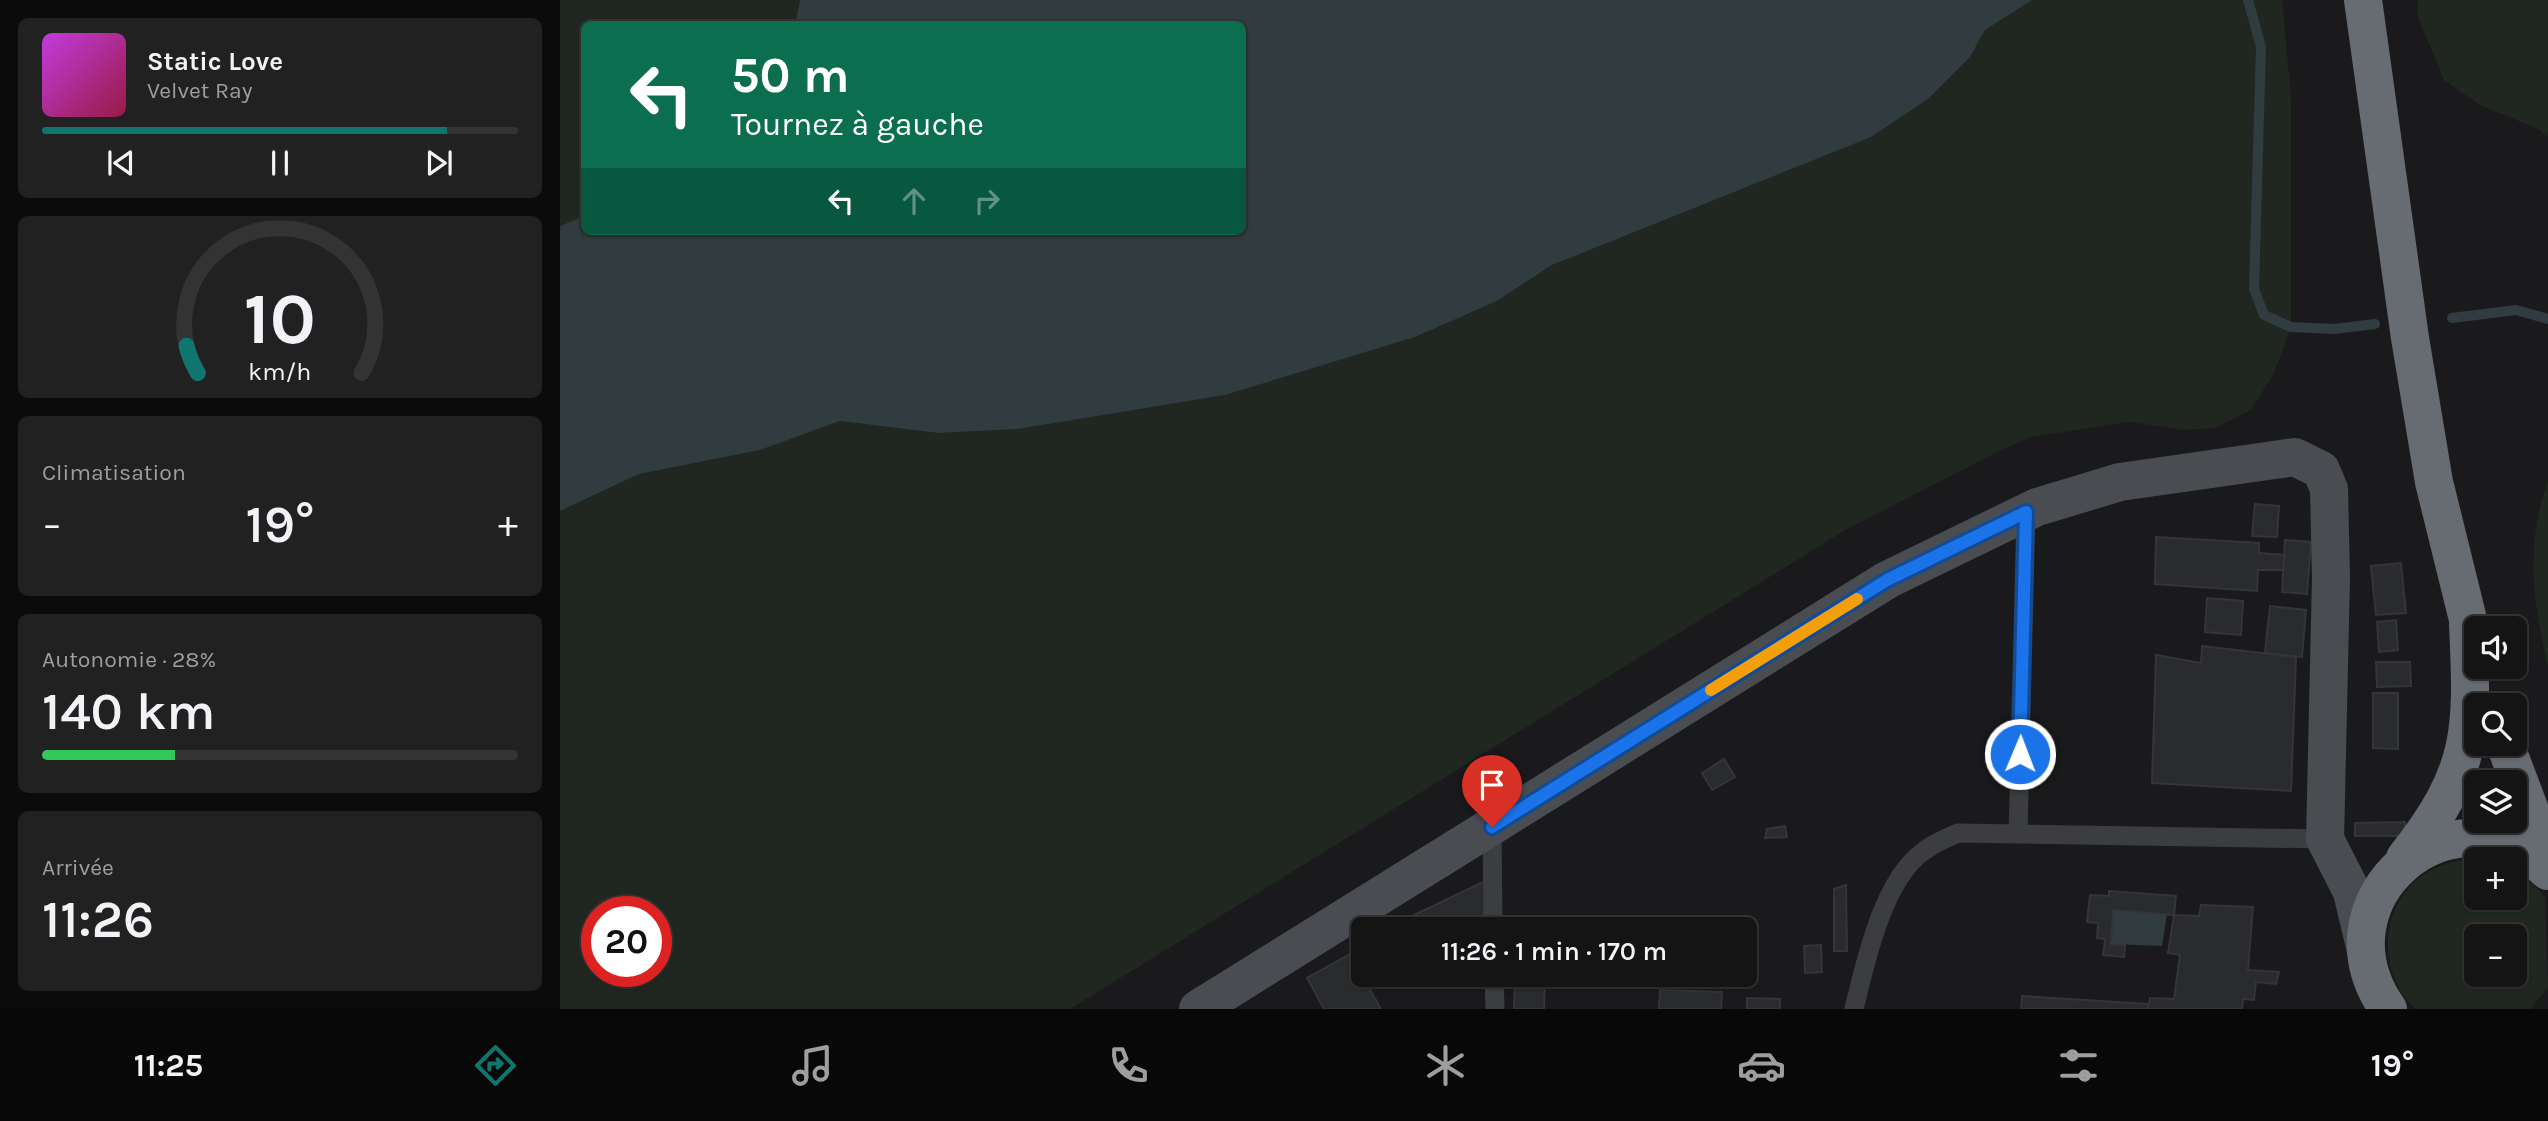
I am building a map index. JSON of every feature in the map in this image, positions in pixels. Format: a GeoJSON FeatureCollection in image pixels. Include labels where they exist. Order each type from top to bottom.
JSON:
{"type":"FeatureCollection","features":[{"type":"Feature","properties":{"kind":"highway"},"geometry":{"type":"LineString","coordinates":[[2363,0],[2425,429],[2434,482],[2467,616]]}},
{"type":"Feature","properties":{"kind":"highway"},"geometry":{"type":"LineString","coordinates":[[2388,1009],[2368,977],[2368,921],[2388,878],[2434,821],[2454,786],[2466,748],[2471,679]]}},
{"type":"Feature","properties":{"kind":"highway"},"geometry":{"type":"LineString","coordinates":[[2510,756],[2548,858]]}},
{"type":"Feature","properties":{"kind":"highway"},"geometry":{"type":"LineString","coordinates":[[2388,878],[2407,860],[2426,849],[2446,841],[2468,838],[2511,846],[2530,856],[2548,871]]}},
{"type":"Feature","properties":{"kind":"street"},"geometry":{"type":"LineString","coordinates":[[1198,1009],[1887,580],[2026,512],[2120,482],[2168,472],[2295,457],[2321,470],[2329,489],[2333,854],[2358,911],[2368,977]]}},
{"type":"Feature","properties":{"kind":"street"},"geometry":{"type":"LineString","coordinates":[[2333,854],[2353,877],[2388,878]]}},
{"type":"Feature","properties":{"kind":"lane"},"geometry":{"type":"LineString","coordinates":[[2018,834],[2026,512]]}},
{"type":"Feature","properties":{"kind":"lane"},"geometry":{"type":"LineString","coordinates":[[1492,827],[1493,917]]}},
{"type":"Feature","properties":{"kind":"lane"},"geometry":{"type":"LineString","coordinates":[[1854,1009],[1877,925],[1893,888],[1922,852],[1958,833],[2018,834],[2333,854]]}},
{"type":"Feature","properties":{"kind":"lane"},"geometry":{"type":"LineString","coordinates":[[1494,987],[1495,1009]]}},
{"type":"Feature","properties":{"kind":"shaded area"},"geometry":{"type":"Polygon","coordinates":[[[560,0],[800,0],[796,21],[581,21],[581,217],[560,226],[560,0]]]}},
{"type":"Feature","properties":{"kind":"shaded area"},"geometry":{"type":"Polygon","coordinates":[[[800,0],[2032,0],[1985,30],[1970,57],[1928,99],[1871,137],[1552,265],[1497,301],[1415,337],[1225,395],[1018,429],[938,433],[840,421],[760,450],[639,474],[560,511],[560,226],[581,217],[581,235],[1246,235],[1246,21],[796,21],[800,0]]]}},
{"type":"Feature","properties":{"kind":"shaded area"},"geometry":{"type":"Polygon","coordinates":[[[2032,0],[2282,0],[2291,97],[2291,327],[2274,373],[2251,410],[2215,428],[2186,430],[2129,422],[2031,437],[2003,449],[1847,529],[1070,1009],[560,1009],[560,511],[639,474],[760,450],[840,421],[938,433],[1018,429],[1225,395],[1415,337],[1497,301],[1552,265],[1970,57],[1985,30],[2032,0]]]}},
{"type":"Feature","properties":{"kind":"shaded area"},"geometry":{"type":"Polygon","coordinates":[[[2418,0],[2548,0],[2548,137],[2538,129],[2480,105],[2444,80],[2417,15],[2418,0]]]}},
{"type":"Feature","properties":{"kind":"shaded area"},"geometry":{"type":"Polygon","coordinates":[[[2548,482],[2548,665],[2535,596],[2534,550],[2536,527],[2548,482]]]}},
{"type":"Feature","properties":{"kind":"shaded area"},"geometry":{"type":"Polygon","coordinates":[[[2464,860],[2464,910],[2527,910],[2527,877],[2545,897],[2548,987],[2531,1009],[2416,1009],[2394,978],[2388,940],[2398,904],[2408,888],[2423,875],[2464,860]]]}},
{"type":"Feature","properties":{"kind":"shaded area"},"geometry":{"type":"Polygon","coordinates":[[[2113,910],[2167,914],[2162,946],[2111,944],[2113,910]]]}},
{"type":"Feature","properties":{"kind":"building"},"geometry":{"type":"Polygon","coordinates":[[[2255,504],[2279,506],[2277,537],[2252,536],[2255,504]]]}},
{"type":"Feature","properties":{"kind":"building"},"geometry":{"type":"Polygon","coordinates":[[[2156,537],[2259,543],[2259,553],[2285,555],[2283,570],[2258,570],[2257,591],[2155,584],[2156,537]]]}},
{"type":"Feature","properties":{"kind":"building"},"geometry":{"type":"Polygon","coordinates":[[[2285,540],[2311,542],[2307,594],[2282,592],[2285,540]]]}},
{"type":"Feature","properties":{"kind":"building"},"geometry":{"type":"Polygon","coordinates":[[[2401,563],[2406,613],[2376,615],[2371,566],[2401,563]]]}},
{"type":"Feature","properties":{"kind":"building"},"geometry":{"type":"Polygon","coordinates":[[[2207,598],[2243,601],[2241,635],[2205,632],[2207,598]]]}},
{"type":"Feature","properties":{"kind":"building"},"geometry":{"type":"Polygon","coordinates":[[[2270,606],[2306,610],[2302,657],[2265,653],[2270,606]]]}},
{"type":"Feature","properties":{"kind":"building"},"geometry":{"type":"Polygon","coordinates":[[[2396,620],[2398,650],[2379,652],[2377,622],[2396,620]]]}},
{"type":"Feature","properties":{"kind":"building"},"geometry":{"type":"Polygon","coordinates":[[[2202,646],[2296,657],[2291,791],[2152,783],[2156,655],[2201,663],[2202,646]]]}},
{"type":"Feature","properties":{"kind":"building"},"geometry":{"type":"Polygon","coordinates":[[[2376,662],[2410,662],[2411,686],[2377,687],[2376,662]]]}},
{"type":"Feature","properties":{"kind":"building"},"geometry":{"type":"Polygon","coordinates":[[[2373,693],[2398,693],[2398,749],[2373,748],[2373,693]]]}},
{"type":"Feature","properties":{"kind":"building"},"geometry":{"type":"Polygon","coordinates":[[[1724,759],[1735,777],[1712,790],[1702,773],[1724,759]]]}},
{"type":"Feature","properties":{"kind":"building"},"geometry":{"type":"Polygon","coordinates":[[[2405,822],[2405,836],[2355,836],[2355,823],[2405,822]]]}},
{"type":"Feature","properties":{"kind":"building"},"geometry":{"type":"Polygon","coordinates":[[[1785,826],[1787,837],[1765,838],[1767,829],[1785,826]]]}},
{"type":"Feature","properties":{"kind":"building"},"geometry":{"type":"Polygon","coordinates":[[[1485,881],[1502,917],[1413,917],[1485,881]]]}},
{"type":"Feature","properties":{"kind":"building"},"geometry":{"type":"Polygon","coordinates":[[[1846,885],[1847,951],[1834,951],[1834,889],[1846,885]]]}},
{"type":"Feature","properties":{"kind":"building"},"geometry":{"type":"Polygon","coordinates":[[[2109,891],[2176,896],[2174,915],[2113,910],[2111,944],[2125,945],[2124,957],[2103,955],[2105,939],[2097,938],[2098,923],[2087,922],[2090,895],[2109,896],[2109,891]]]}},
{"type":"Feature","properties":{"kind":"building"},"geometry":{"type":"Polygon","coordinates":[[[2201,905],[2253,907],[2248,970],[2279,972],[2276,984],[2256,982],[2254,1000],[2243,999],[2242,1009],[2148,1009],[2150,998],[2174,999],[2180,955],[2168,953],[2174,915],[2199,916],[2201,905]]]}},
{"type":"Feature","properties":{"kind":"building"},"geometry":{"type":"Polygon","coordinates":[[[1821,945],[1822,972],[1805,973],[1804,946],[1821,945]]]}},
{"type":"Feature","properties":{"kind":"building"},"geometry":{"type":"Polygon","coordinates":[[[1350,954],[1351,987],[1369,987],[1381,1009],[1324,1009],[1307,978],[1350,954]]]}},
{"type":"Feature","properties":{"kind":"building"},"geometry":{"type":"Polygon","coordinates":[[[1515,987],[1545,987],[1544,1009],[1514,1009],[1515,987]]]}},
{"type":"Feature","properties":{"kind":"building"},"geometry":{"type":"Polygon","coordinates":[[[1660,990],[1722,992],[1721,1009],[1659,1009],[1660,990]]]}},
{"type":"Feature","properties":{"kind":"building"},"geometry":{"type":"Polygon","coordinates":[[[2022,996],[2148,1004],[2148,1009],[2021,1009],[2022,996]]]}},
{"type":"Feature","properties":{"kind":"building"},"geometry":{"type":"Polygon","coordinates":[[[1747,998],[1780,999],[1780,1009],[1747,1009],[1747,998]]]}},
{"type":"Feature","properties":{"kind":"waterway"},"geometry":{"type":"LineString","coordinates":[[2248,0],[2261,47],[2254,289],[2264,315],[2291,327],[2334,329],[2375,324]]}},
{"type":"Feature","properties":{"kind":"waterway"},"geometry":{"type":"LineString","coordinates":[[2452,318],[2516,310],[2548,319]]}},
{"type":"Feature","properties":{"kind":"slow traffic"},"geometry":{"type":"LineString","coordinates":[[1711,690],[1857,599]]}},
{"type":"Feature","properties":{"kind":"route"},"geometry":{"type":"LineString","coordinates":[[1492,827],[1887,580],[2026,512],[2020,754]]}}]}
